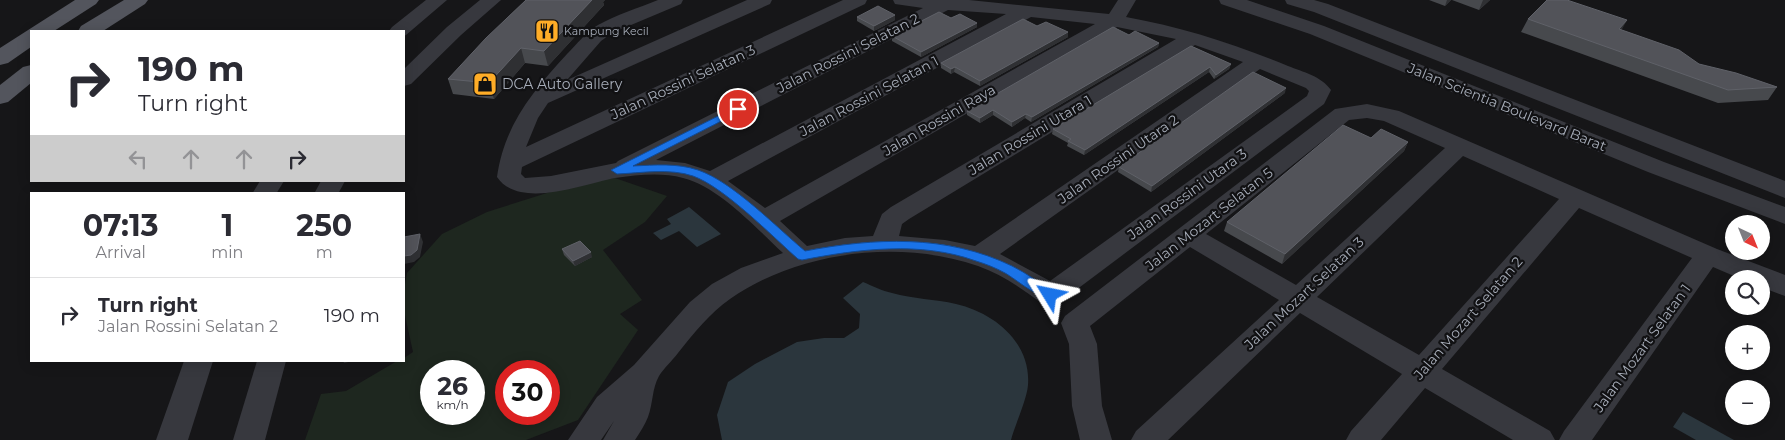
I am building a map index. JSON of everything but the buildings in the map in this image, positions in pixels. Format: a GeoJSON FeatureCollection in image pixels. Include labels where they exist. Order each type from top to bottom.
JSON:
{"type":"FeatureCollection","features":[{"type":"Feature","properties":{"kind":"main road"},"geometry":{"type":"LineString","coordinates":[[42,30],[89,0]]}},
{"type":"Feature","properties":{"kind":"main road"},"geometry":{"type":"LineString","coordinates":[[91,30],[138,0]]}},
{"type":"Feature","properties":{"kind":"main road"},"geometry":{"type":"LineString","coordinates":[[0,58],[30,38]]}},
{"type":"Feature","properties":{"kind":"main road"},"geometry":{"type":"LineString","coordinates":[[0,97],[30,73]]}},
{"type":"Feature","properties":{"kind":"street"},"geometry":{"type":"LineString","coordinates":[[400,30],[438,0]]}},
{"type":"Feature","properties":{"kind":"street"},"geometry":{"type":"LineString","coordinates":[[405,79],[454,30],[492,0]]}},
{"type":"Feature","properties":{"kind":"street"},"geometry":{"type":"LineString","coordinates":[[674,0],[648,6],[598,33],[539,100],[519,132],[509,164],[509,177],[518,184],[540,186],[617,170],[668,168],[695,173],[711,180],[763,220],[802,256]]}},
{"type":"Feature","properties":{"kind":"street"},"geometry":{"type":"LineString","coordinates":[[539,100],[762,0]]}},
{"type":"Feature","properties":{"kind":"street","name":"Jalan Rossini Selatan 3"},"geometry":{"type":"LineString","coordinates":[[509,164],[858,0]]}},
{"type":"Feature","properties":{"kind":"street"},"geometry":{"type":"LineString","coordinates":[[902,0],[1114,21],[1193,38],[1258,61]]}},
{"type":"Feature","properties":{"kind":"street"},"geometry":{"type":"LineString","coordinates":[[1114,21],[1127,0]]}},
{"type":"Feature","properties":{"kind":"street","name":"Jalan Scientia Boulevard Barat"},"geometry":{"type":"LineString","coordinates":[[1228,0],[1276,14],[1656,167],[1785,216]]}},
{"type":"Feature","properties":{"kind":"street","name":"Jalan Scientia Boulevard Barat"},"geometry":{"type":"LineString","coordinates":[[1294,0],[1321,8],[1785,190]]}},
{"type":"Feature","properties":{"kind":"street","name":"Jalan Rossini Selatan 2"},"geometry":{"type":"LineString","coordinates":[[617,170],[945,4]]}},
{"type":"Feature","properties":{"kind":"street","name":"Jalan Rossini Selatan 1"},"geometry":{"type":"LineString","coordinates":[[711,180],[1027,11]]}},
{"type":"Feature","properties":{"kind":"street","name":"Jalan Rossini Raya"},"geometry":{"type":"LineString","coordinates":[[763,220],[1114,21]]}},
{"type":"Feature","properties":{"kind":"street","name":"Jalan Rossini Utara 1"},"geometry":{"type":"LineString","coordinates":[[883,244],[891,220],[900,213],[1193,38]]}},
{"type":"Feature","properties":{"kind":"street","name":"Jalan Rossini Utara 3"},"geometry":{"type":"LineString","coordinates":[[978,257],[1008,269],[1050,295],[1316,99],[1320,90],[1313,84],[1258,61]]}},
{"type":"Feature","properties":{"kind":"street","name":"Jalan Rossini Utara 2"},"geometry":{"type":"LineString","coordinates":[[978,257],[1258,61]]}},
{"type":"Feature","properties":{"kind":"street","name":"Jalan Mozart Selatan 5"},"geometry":{"type":"LineString","coordinates":[[1096,440],[1087,406],[1083,344],[1075,323],[1343,114],[1367,111],[1391,116],[1460,146]]}},
{"type":"Feature","properties":{"kind":"street"},"geometry":{"type":"LineString","coordinates":[[1460,146],[1708,255],[1785,286]]}},
{"type":"Feature","properties":{"kind":"street","name":"Jalan Mozart Selatan 3"},"geometry":{"type":"LineString","coordinates":[[1147,440],[1460,146]]}},
{"type":"Feature","properties":{"kind":"street","name":"Jalan Mozart Selatan 2"},"geometry":{"type":"LineString","coordinates":[[1362,440],[1575,197]]}},
{"type":"Feature","properties":{"kind":"street"},"geometry":{"type":"LineString","coordinates":[[1189,235],[1539,440]]}},
{"type":"Feature","properties":{"kind":"street"},"geometry":{"type":"LineString","coordinates":[[584,440],[608,405],[644,374],[705,303],[742,279],[802,256],[836,249],[883,244],[941,248],[978,257]]}},
{"type":"Feature","properties":{"kind":"street","name":"Jalan Mozart Selatan 1"},"geometry":{"type":"LineString","coordinates":[[1575,440],[1708,255]]}},
{"type":"Feature","properties":{"kind":"street"},"geometry":{"type":"LineString","coordinates":[[172,440],[199,362]]}},
{"type":"Feature","properties":{"kind":"street"},"geometry":{"type":"LineString","coordinates":[[249,440],[272,362]]}},
{"type":"Feature","properties":{"kind":"street"},"geometry":{"type":"LineString","coordinates":[[619,440],[633,416],[644,374]]}},
{"type":"Feature","properties":{"kind":"shaded area"},"geometry":{"type":"Polygon","coordinates":[[[615,178],[667,196],[645,222],[603,250],[642,300],[620,314],[638,330],[578,420],[526,440],[305,440],[321,394],[346,391],[395,362],[405,362],[405,357],[413,352],[405,316],[407,273],[442,234],[487,212],[582,182],[615,178]]]}},
{"type":"Feature","properties":{"kind":"shaded area"},"geometry":{"type":"Polygon","coordinates":[[[689,207],[721,234],[697,247],[679,231],[661,240],[653,233],[671,224],[667,219],[689,207]]]}},
{"type":"Feature","properties":{"kind":"shaded area"},"geometry":{"type":"Polygon","coordinates":[[[863,282],[900,295],[948,302],[970,308],[997,323],[1008,332],[1024,356],[1028,385],[1011,440],[722,440],[717,415],[728,382],[755,364],[797,342],[824,338],[844,338],[859,328],[860,314],[843,298],[863,282]]]}},
{"type":"Feature","properties":{"kind":"shaded area"},"geometry":{"type":"Polygon","coordinates":[[[1683,412],[1734,440],[1696,440],[1673,427],[1683,412]]]}},
{"type":"Feature","properties":{"kind":"place","name":"Kampung Kecil"},"geometry":{"type":"Point","coordinates":[547,31]}},
{"type":"Feature","properties":{"kind":"place","name":"DCA Auto Gallery"},"geometry":{"type":"Point","coordinates":[485,84]}},
{"type":"Feature","properties":{"kind":"route"},"geometry":{"type":"LineString","coordinates":[[738,109],[617,170],[668,168],[695,173],[711,180],[763,220],[802,256],[836,249],[883,244],[941,248],[978,257],[1008,269],[1050,295]]}}]}
